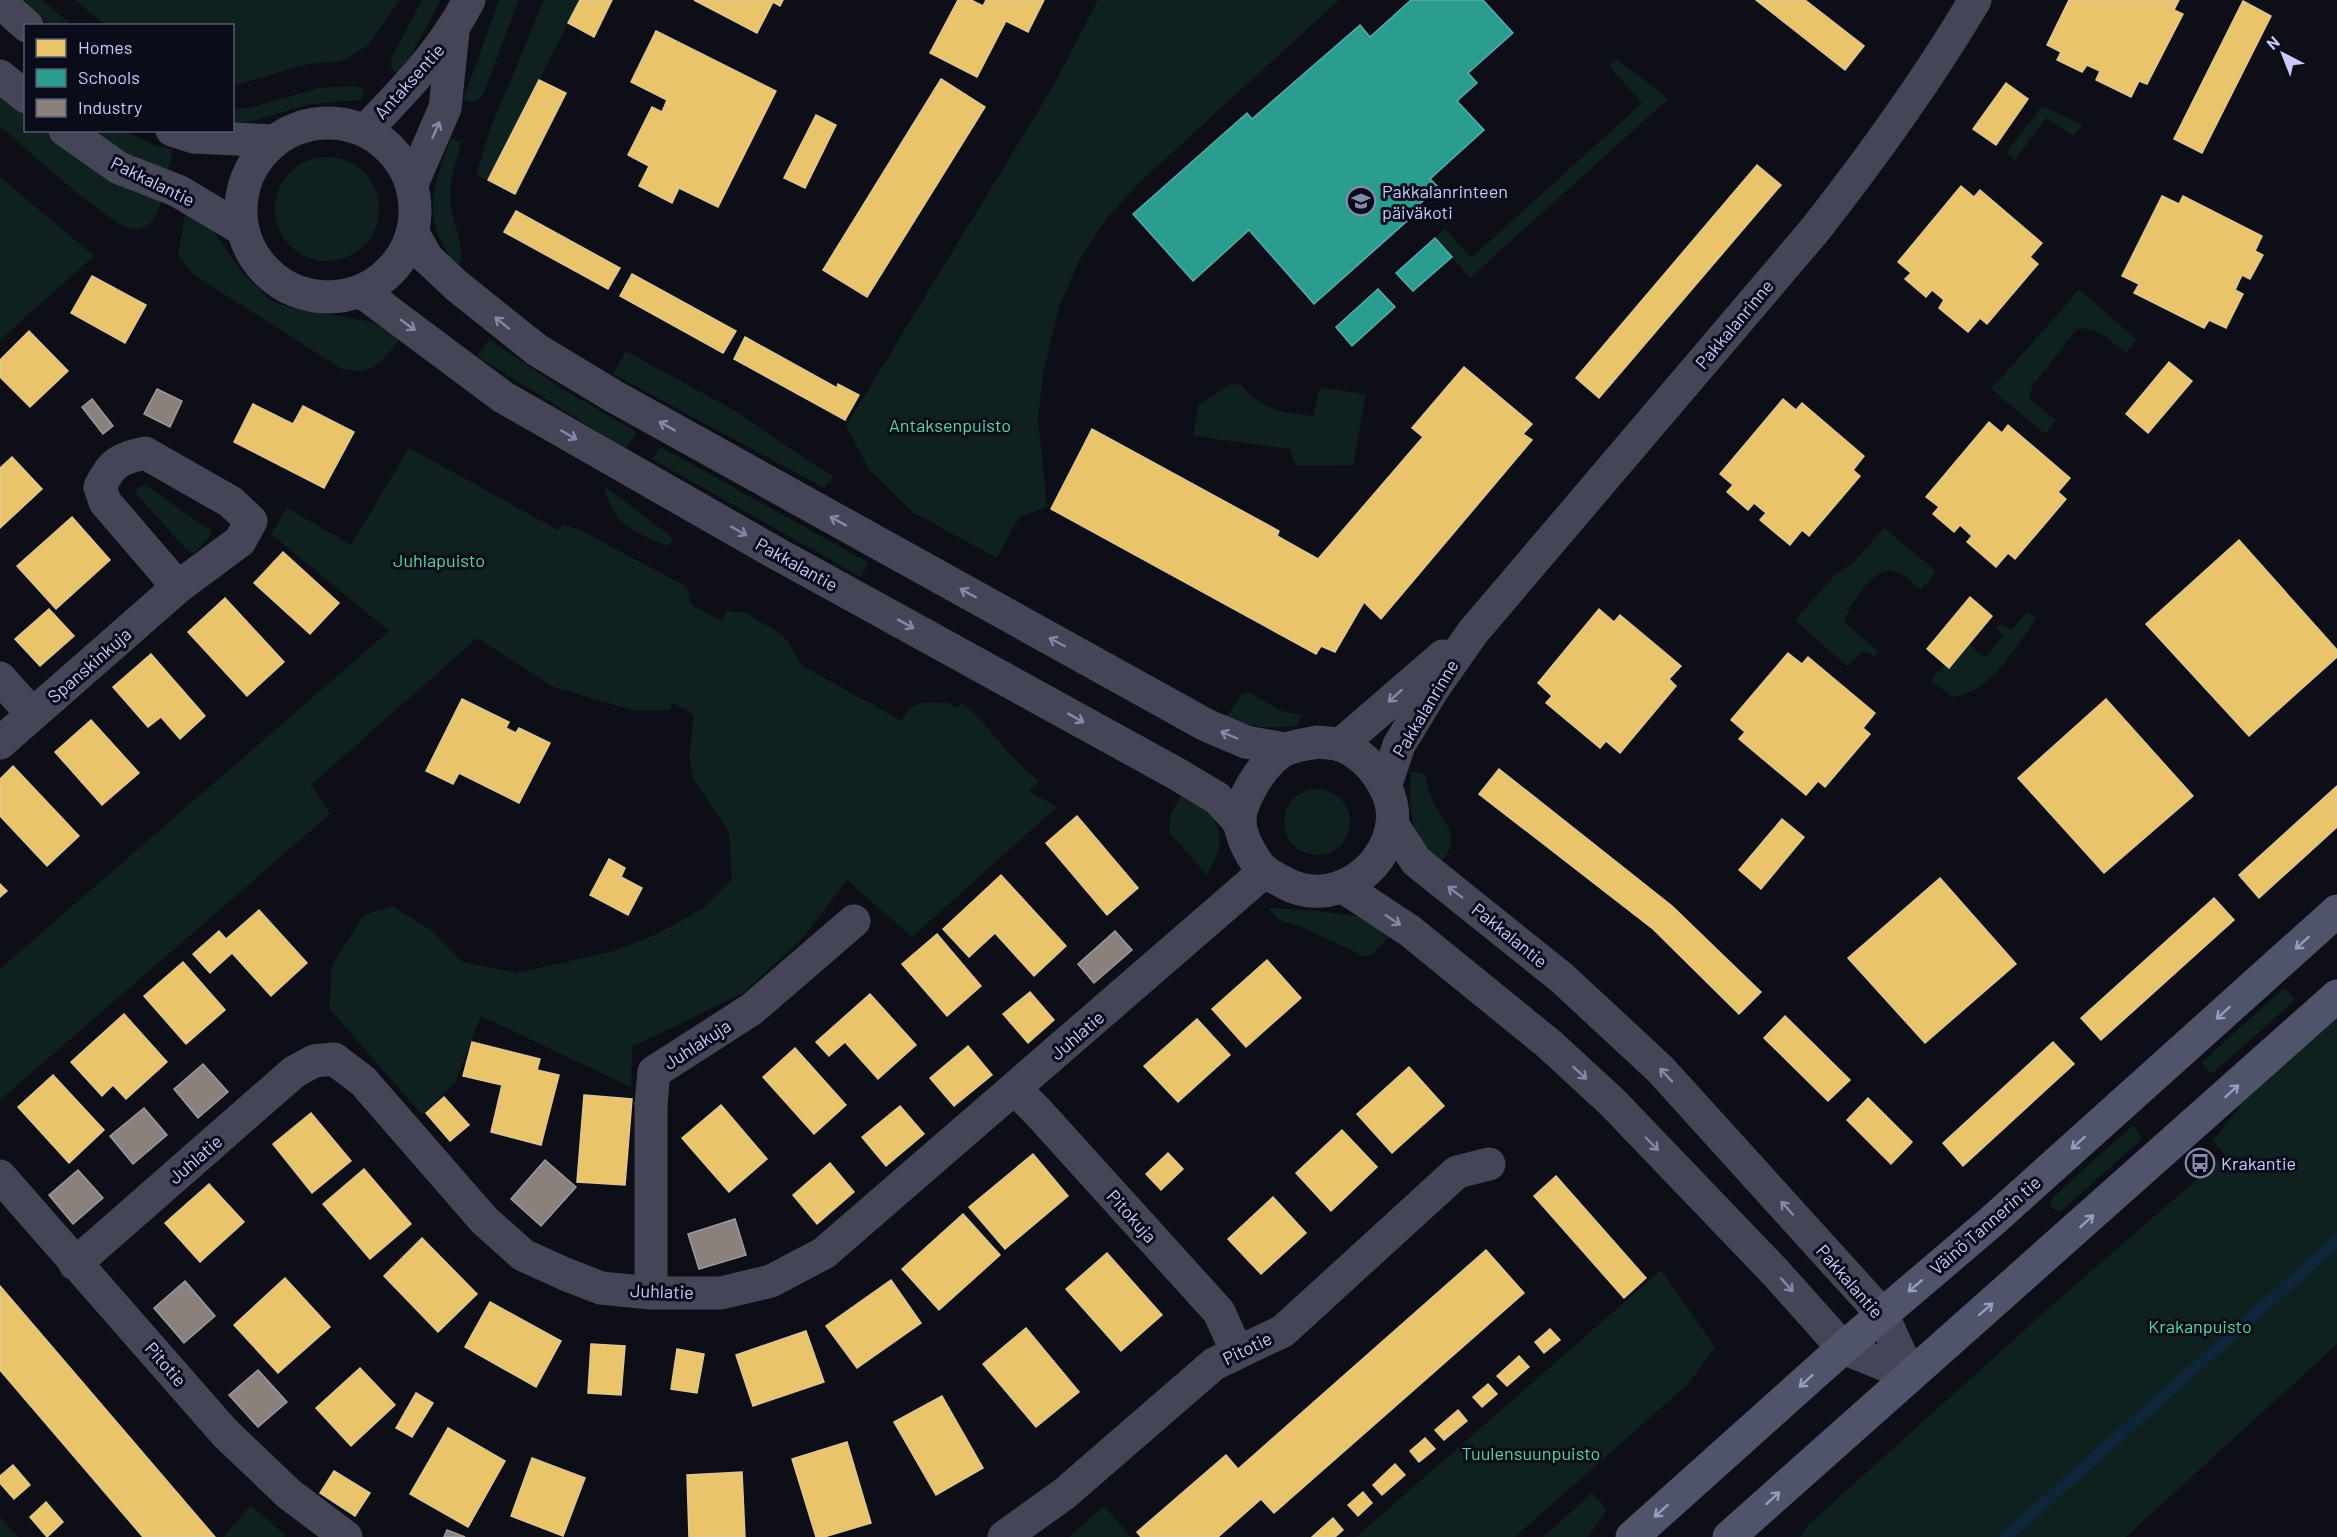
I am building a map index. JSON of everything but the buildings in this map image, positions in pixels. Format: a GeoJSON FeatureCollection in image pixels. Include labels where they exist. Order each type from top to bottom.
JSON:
{"type":"FeatureCollection","features":[{"type":"Feature","properties":{"kind":"main road","name":"Väinö Tannerin tie"},"geometry":{"type":"LineString","coordinates":[[1632,1537],[1843,1348],[1991,1222],[2337,911]]}},
{"type":"Feature","properties":{"kind":"main road"},"geometry":{"type":"LineString","coordinates":[[1729,1537],[2337,996]]}},
{"type":"Feature","properties":{"kind":"street","name":"Antaksentie"},"geometry":{"type":"LineString","coordinates":[[366,130],[405,90],[453,32],[469,0]]}},
{"type":"Feature","properties":{"kind":"street","name":"Pakkalanrinne"},"geometry":{"type":"LineString","coordinates":[[1385,787],[1399,745],[1433,688],[1473,632],[1834,204],[1938,62],[1975,0]]}},
{"type":"Feature","properties":{"kind":"street"},"geometry":{"type":"LineString","coordinates":[[0,2],[25,24]]}},
{"type":"Feature","properties":{"kind":"street","name":"Antaksentie"},"geometry":{"type":"LineString","coordinates":[[412,184],[445,108],[453,32]]}},
{"type":"Feature","properties":{"kind":"street"},"geometry":{"type":"LineString","coordinates":[[0,75],[24,95]]}},
{"type":"Feature","properties":{"kind":"street"},"geometry":{"type":"LineString","coordinates":[[333,122],[366,130],[393,150],[412,184],[416,208],[413,233],[401,258],[387,275],[361,291],[317,297],[281,284],[254,257],[242,229],[241,202],[255,162],[274,141],[302,126],[333,122]]}},
{"type":"Feature","properties":{"kind":"street","name":"Pakkalantie"},"geometry":{"type":"LineString","coordinates":[[68,132],[119,168],[178,191],[242,229]]}},
{"type":"Feature","properties":{"kind":"street"},"geometry":{"type":"LineString","coordinates":[[179,132],[194,136],[274,141]]}},
{"type":"Feature","properties":{"kind":"street"},"geometry":{"type":"LineString","coordinates":[[413,233],[427,258],[537,350],[615,397],[1206,725],[1246,742],[1285,749],[1318,742],[1340,745],[1363,758],[1385,787],[1392,824],[1383,849],[1366,873],[1345,888],[1318,892],[1297,890],[1264,871],[1251,854],[1240,823],[1247,795],[1263,768],[1285,749]]}},
{"type":"Feature","properties":{"kind":"street","name":"Pakkalantie"},"geometry":{"type":"LineString","coordinates":[[361,291],[503,397],[1217,798],[1240,823]]}},
{"type":"Feature","properties":{"kind":"street","name":"Spanskinkuja"},"geometry":{"type":"LineString","coordinates":[[0,743],[178,586],[240,541],[251,521],[231,502],[145,453],[122,458],[108,471],[100,487],[105,502],[178,586]]}},
{"type":"Feature","properties":{"kind":"street","name":"Pakkalanrinne"},"geometry":{"type":"LineString","coordinates":[[1340,745],[1404,688],[1473,632]]}},
{"type":"Feature","properties":{"kind":"street"},"geometry":{"type":"LineString","coordinates":[[0,678],[32,714]]}},
{"type":"Feature","properties":{"kind":"street","name":"Pakkalantie"},"geometry":{"type":"LineString","coordinates":[[1392,824],[1416,861],[1554,971],[1660,1069],[1882,1314],[1910,1375]]}},
{"type":"Feature","properties":{"kind":"street","name":"Juhlatie"},"geometry":{"type":"LineString","coordinates":[[75,1264],[294,1072],[314,1061],[334,1059],[363,1081],[484,1220],[523,1255],[601,1287],[651,1293],[721,1293],[771,1281],[824,1253],[1264,871]]}},
{"type":"Feature","properties":{"kind":"street"},"geometry":{"type":"LineString","coordinates":[[1345,888],[1410,931],[1549,1044],[1612,1102],[1776,1273],[1843,1348],[1910,1375]]}},
{"type":"Feature","properties":{"kind":"street","name":"Juhlakuja"},"geometry":{"type":"LineString","coordinates":[[651,1293],[651,1104],[654,1072],[752,1009],[854,921]]}},
{"type":"Feature","properties":{"kind":"street","name":"Pitokuja"},"geometry":{"type":"LineString","coordinates":[[1015,1089],[1219,1312],[1237,1352]]}},
{"type":"Feature","properties":{"kind":"street","name":"Pitotie"},"geometry":{"type":"LineString","coordinates":[[1004,1537],[1064,1494],[1214,1364],[1283,1330],[1457,1172],[1489,1164]]}},
{"type":"Feature","properties":{"kind":"street","name":"Pitotie"},"geometry":{"type":"LineString","coordinates":[[0,1176],[225,1433],[289,1494],[346,1537]]}},
{"type":"Feature","properties":{"kind":"green space"},"geometry":{"type":"Polygon","coordinates":[[[19,0],[42,0],[71,24],[49,24],[19,0]]]}},
{"type":"Feature","properties":{"kind":"green space"},"geometry":{"type":"Polygon","coordinates":[[[75,0],[400,0],[368,45],[343,61],[308,64],[234,86],[234,24],[104,24],[75,0]]]}},
{"type":"Feature","properties":{"kind":"green space"},"geometry":{"type":"Polygon","coordinates":[[[422,0],[441,0],[399,77],[391,66],[391,59],[422,0]]]}},
{"type":"Feature","properties":{"kind":"green space"},"geometry":{"type":"Polygon","coordinates":[[[499,0],[519,0],[482,97],[474,102],[463,101],[499,0]]]}},
{"type":"Feature","properties":{"kind":"green space"},"geometry":{"type":"Polygon","coordinates":[[[544,0],[580,0],[488,180],[476,175],[491,127],[544,0]]]}},
{"type":"Feature","properties":{"kind":"green space","name":"Antaksenpuisto"},"geometry":{"type":"Polygon","coordinates":[[[1098,0],[1339,0],[1139,183],[1106,219],[1079,261],[1059,307],[1043,373],[1038,419],[1047,507],[1019,517],[997,558],[914,513],[869,469],[846,426],[1054,85],[1098,0]]]}},
{"type":"Feature","properties":{"kind":"green space"},"geometry":{"type":"Polygon","coordinates":[[[1617,59],[1668,99],[1470,278],[1435,238],[1445,229],[1471,258],[1642,103],[1609,66],[1617,59]]]}},
{"type":"Feature","properties":{"kind":"green space"},"geometry":{"type":"Polygon","coordinates":[[[351,86],[362,88],[364,95],[360,100],[310,104],[253,121],[234,123],[234,109],[254,107],[319,88],[351,86]]]}},
{"type":"Feature","properties":{"kind":"green space"},"geometry":{"type":"Polygon","coordinates":[[[0,91],[24,112],[24,132],[47,132],[100,172],[128,188],[161,202],[158,212],[144,228],[133,229],[121,224],[86,200],[0,126],[0,91]]]}},
{"type":"Feature","properties":{"kind":"green space"},"geometry":{"type":"Polygon","coordinates":[[[2042,106],[2083,125],[2073,136],[2046,118],[2015,160],[2006,153],[2042,106]]]}},
{"type":"Feature","properties":{"kind":"green space"},"geometry":{"type":"Polygon","coordinates":[[[91,132],[127,132],[151,144],[173,150],[167,172],[134,158],[91,132]]]}},
{"type":"Feature","properties":{"kind":"green space"},"geometry":{"type":"Polygon","coordinates":[[[451,138],[461,142],[450,191],[451,207],[461,252],[459,267],[438,235],[433,204],[439,173],[451,138]]]}},
{"type":"Feature","properties":{"kind":"green space"},"geometry":{"type":"Polygon","coordinates":[[[327,157],[347,161],[356,166],[370,180],[375,189],[379,209],[375,229],[370,238],[356,252],[347,257],[327,261],[307,257],[298,252],[284,238],[279,229],[275,209],[279,189],[284,180],[298,166],[307,161],[327,157]]]}},
{"type":"Feature","properties":{"kind":"green space"},"geometry":{"type":"Polygon","coordinates":[[[0,177],[94,256],[0,340],[0,177]]]}},
{"type":"Feature","properties":{"kind":"green space"},"geometry":{"type":"Polygon","coordinates":[[[186,209],[208,223],[245,276],[272,301],[292,308],[372,322],[400,338],[382,360],[369,369],[340,368],[194,275],[178,255],[186,209]]]}},
{"type":"Feature","properties":{"kind":"green space"},"geometry":{"type":"Polygon","coordinates":[[[2079,289],[2137,340],[2126,353],[2097,332],[2084,328],[2077,329],[2033,385],[2029,398],[2056,421],[2045,434],[1991,389],[2079,289]]]}},
{"type":"Feature","properties":{"kind":"green space"},"geometry":{"type":"Polygon","coordinates":[[[489,339],[559,387],[637,432],[626,449],[477,356],[489,339]]]}},
{"type":"Feature","properties":{"kind":"green space"},"geometry":{"type":"Polygon","coordinates":[[[626,351],[735,411],[833,477],[824,488],[613,374],[626,351]]]}},
{"type":"Feature","properties":{"kind":"green space"},"geometry":{"type":"Polygon","coordinates":[[[1230,384],[1241,385],[1257,400],[1273,409],[1313,416],[1320,388],[1366,394],[1353,465],[1296,466],[1290,449],[1193,436],[1198,406],[1230,384]]]}},
{"type":"Feature","properties":{"kind":"green space"},"geometry":{"type":"Polygon","coordinates":[[[661,447],[869,563],[861,577],[652,459],[661,447]]]}},
{"type":"Feature","properties":{"kind":"green space","name":"Juhlapuisto"},"geometry":{"type":"Polygon","coordinates":[[[409,448],[558,530],[564,525],[578,529],[687,587],[691,604],[721,621],[728,611],[746,613],[788,641],[801,665],[902,721],[911,708],[921,703],[949,703],[955,708],[962,703],[973,712],[1019,764],[1040,781],[1029,791],[1057,807],[912,937],[847,880],[802,939],[743,993],[632,1047],[631,1087],[481,1016],[455,1083],[422,1115],[329,1008],[332,965],[364,915],[392,906],[432,931],[462,962],[517,973],[614,951],[655,935],[704,908],[732,879],[729,832],[693,779],[689,756],[694,715],[673,703],[670,710],[632,710],[554,687],[477,638],[311,785],[330,814],[0,1100],[0,969],[389,631],[271,534],[287,508],[351,545],[409,448]]]}},
{"type":"Feature","properties":{"kind":"green space"},"geometry":{"type":"Polygon","coordinates":[[[145,485],[211,531],[210,536],[194,553],[188,551],[137,495],[136,489],[145,485]]]}},
{"type":"Feature","properties":{"kind":"green space"},"geometry":{"type":"Polygon","coordinates":[[[603,485],[674,539],[667,546],[626,525],[613,510],[603,485]]]}},
{"type":"Feature","properties":{"kind":"green space"},"geometry":{"type":"Polygon","coordinates":[[[1884,528],[1936,571],[1921,590],[1905,576],[1894,571],[1886,571],[1870,581],[1856,598],[1844,622],[1879,652],[1874,656],[1863,651],[1847,666],[1795,620],[1836,574],[1852,564],[1884,528]]]}},
{"type":"Feature","properties":{"kind":"green space"},"geometry":{"type":"Polygon","coordinates":[[[2027,613],[2037,618],[1991,678],[1979,687],[1967,694],[1953,697],[1931,681],[1945,664],[1968,644],[1985,658],[2003,636],[1995,627],[2000,624],[2011,630],[2027,613]]]}},
{"type":"Feature","properties":{"kind":"green space"},"geometry":{"type":"Polygon","coordinates":[[[1250,693],[1282,711],[1302,715],[1296,726],[1260,726],[1226,717],[1242,694],[1250,693]]]}},
{"type":"Feature","properties":{"kind":"green space"},"geometry":{"type":"Polygon","coordinates":[[[1411,771],[1425,774],[1431,797],[1449,829],[1451,844],[1441,862],[1422,843],[1413,822],[1410,798],[1411,771]]]}},
{"type":"Feature","properties":{"kind":"green space"},"geometry":{"type":"Polygon","coordinates":[[[1317,789],[1329,792],[1340,799],[1347,810],[1350,822],[1347,834],[1340,845],[1329,852],[1317,855],[1305,852],[1294,845],[1287,834],[1284,822],[1287,810],[1294,799],[1305,792],[1317,789]]]}},
{"type":"Feature","properties":{"kind":"green space"},"geometry":{"type":"Polygon","coordinates":[[[1183,793],[1206,810],[1218,827],[1219,848],[1207,875],[1170,833],[1171,817],[1183,793]]]}},
{"type":"Feature","properties":{"kind":"green space"},"geometry":{"type":"Polygon","coordinates":[[[1268,908],[1310,910],[1363,917],[1391,934],[1373,955],[1363,956],[1300,926],[1279,920],[1268,908]]]}},
{"type":"Feature","properties":{"kind":"green space"},"geometry":{"type":"Polygon","coordinates":[[[2285,987],[2295,1000],[2213,1073],[2205,1069],[2202,1062],[2285,987]]]}},
{"type":"Feature","properties":{"kind":"green space","name":"Krakanpuisto"},"geometry":{"type":"Polygon","coordinates":[[[2337,1009],[2337,1344],[2126,1537],[1800,1537],[1807,1526],[2050,1307],[2225,1155],[2213,1141],[2264,1075],[2337,1009]]]}},
{"type":"Feature","properties":{"kind":"green space"},"geometry":{"type":"Polygon","coordinates":[[[2133,1125],[2142,1139],[2060,1212],[2052,1208],[2050,1200],[2133,1125]]]}},
{"type":"Feature","properties":{"kind":"green space","name":"Tuulensuunpuisto"},"geometry":{"type":"Polygon","coordinates":[[[1661,1270],[1715,1347],[1688,1384],[1515,1537],[1356,1537],[1661,1270]]]}},
{"type":"Feature","properties":{"kind":"green space"},"geometry":{"type":"Polygon","coordinates":[[[1592,1493],[1607,1510],[1588,1537],[1543,1537],[1592,1493]]]}},
{"type":"Feature","properties":{"kind":"green space"},"geometry":{"type":"Polygon","coordinates":[[[251,1505],[285,1535],[284,1537],[223,1537],[251,1505]]]}},
{"type":"Feature","properties":{"kind":"green space"},"geometry":{"type":"Polygon","coordinates":[[[1104,1506],[1131,1537],[1069,1537],[1104,1506]]]}},
{"type":"Feature","properties":{"kind":"green space"},"geometry":{"type":"Polygon","coordinates":[[[0,1517],[18,1537],[0,1537],[0,1517]]]}},
{"type":"Feature","properties":{"kind":"waterway"},"geometry":{"type":"LineString","coordinates":[[2006,1537],[2337,1241]]}},
{"type":"Feature","properties":{"kind":"place","name":"Pakkalanrinteen päiväkoti"},"geometry":{"type":"Point","coordinates":[1361,201]}},
{"type":"Feature","properties":{"kind":"place","name":"Krakantie"},"geometry":{"type":"Point","coordinates":[2200,1163]}}]}
